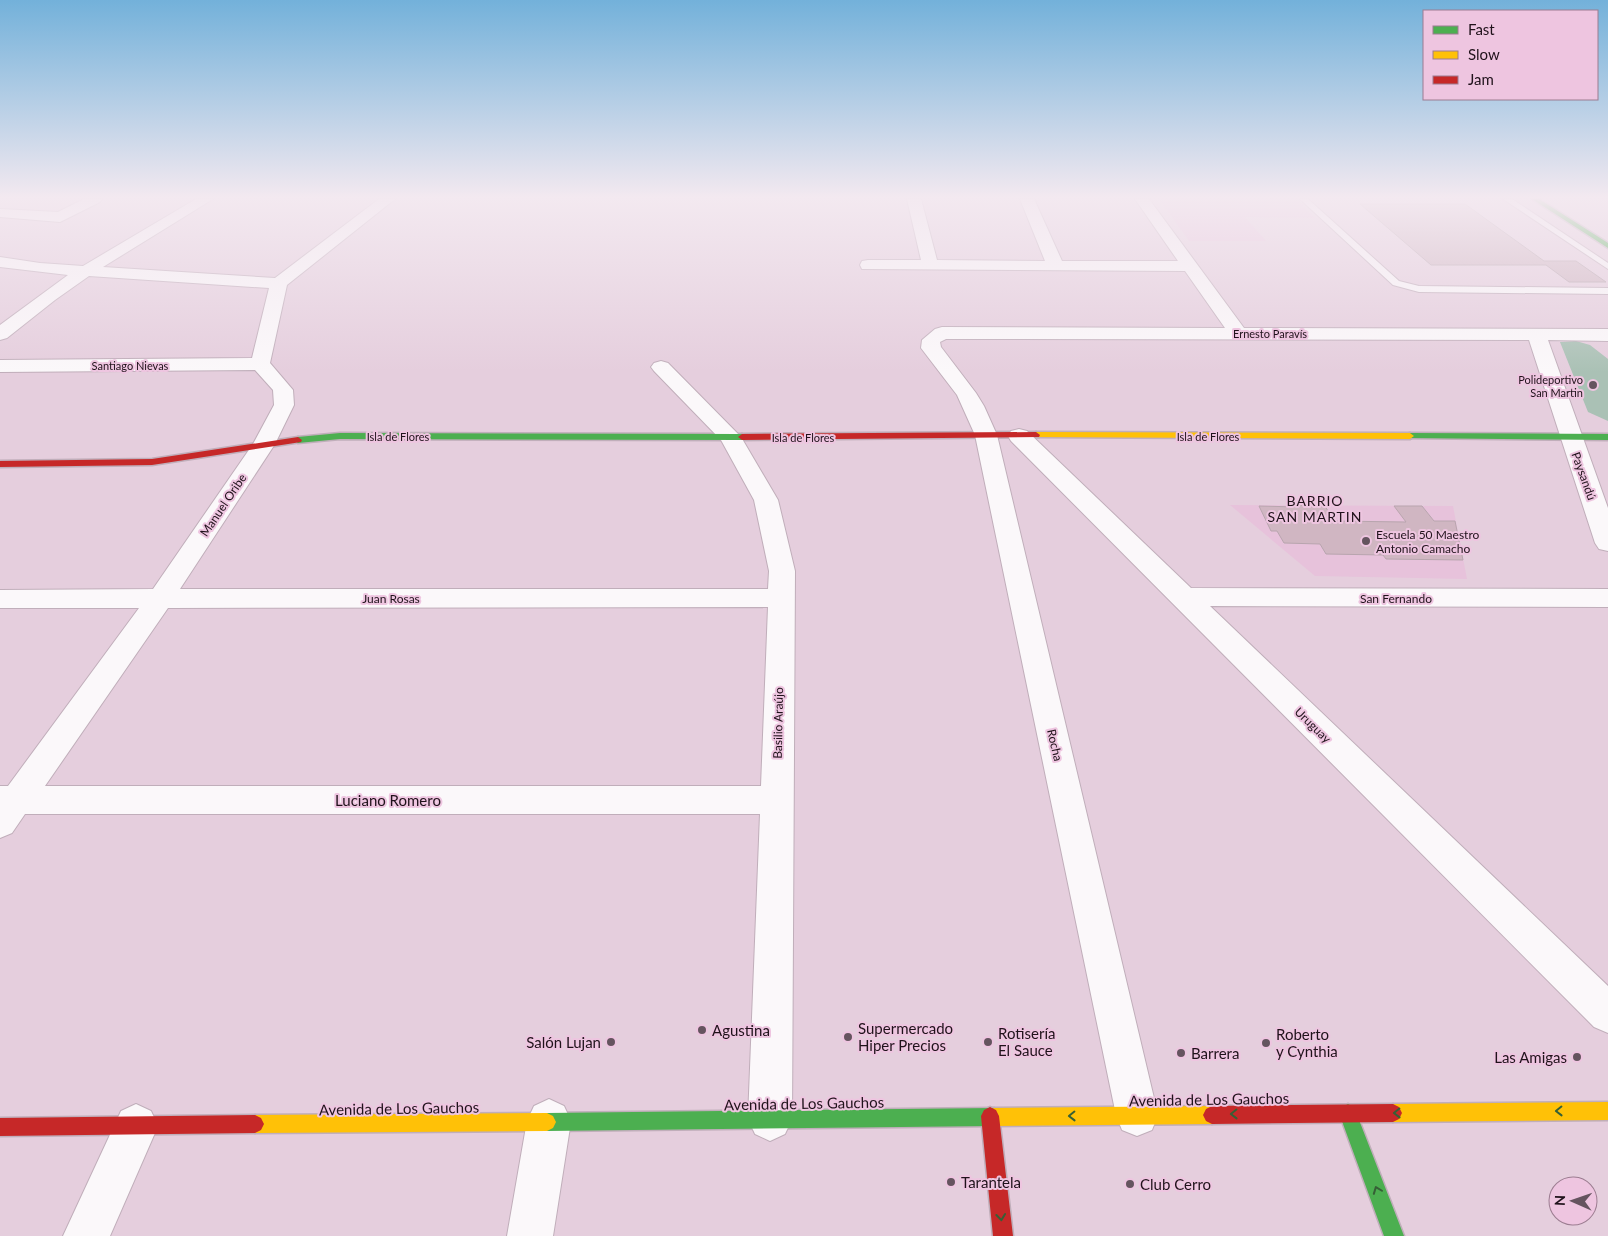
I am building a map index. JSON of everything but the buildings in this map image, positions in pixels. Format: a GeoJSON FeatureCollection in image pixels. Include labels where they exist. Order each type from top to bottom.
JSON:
{"type":"FeatureCollection","features":[{"type":"Feature","properties":{"kind":"street"},"geometry":{"type":"LineString","coordinates":[[0,334],[20,317],[83,272],[109,257]]}},
{"type":"Feature","properties":{"kind":"street"},"geometry":{"type":"LineString","coordinates":[[260,364],[279,282],[312,257]]}},
{"type":"Feature","properties":{"kind":"street"},"geometry":{"type":"LineString","coordinates":[[928,257],[930,265]]}},
{"type":"Feature","properties":{"kind":"street"},"geometry":{"type":"LineString","coordinates":[[1052,257],[1056,266]]}},
{"type":"Feature","properties":{"kind":"street"},"geometry":{"type":"LineString","coordinates":[[1183,257],[1238,333]]}},
{"type":"Feature","properties":{"kind":"street"},"geometry":{"type":"LineString","coordinates":[[0,262],[83,272],[279,282]]}},
{"type":"Feature","properties":{"kind":"street"},"geometry":{"type":"LineString","coordinates":[[868,265],[1190,266]]}},
{"type":"Feature","properties":{"kind":"street"},"geometry":{"type":"LineString","coordinates":[[0,314],[20,317]]}},
{"type":"Feature","properties":{"kind":"street","name":"Ernesto Paravís"},"geometry":{"type":"LineString","coordinates":[[957,381],[929,344],[933,337],[942,333],[1608,335]]}},
{"type":"Feature","properties":{"kind":"street","name":"Paysandú"},"geometry":{"type":"LineString","coordinates":[[1536,334],[1608,543]]}},
{"type":"Feature","properties":{"kind":"street","name":"Santiago Nievas"},"geometry":{"type":"LineString","coordinates":[[0,366],[260,364]]}},
{"type":"Feature","properties":{"kind":"street","name":"Manuel Oribe"},"geometry":{"type":"LineString","coordinates":[[5,808],[160,599],[264,444],[284,405],[283,390],[260,364]]}},
{"type":"Feature","properties":{"kind":"street","name":"Basilio Araújo"},"geometry":{"type":"LineString","coordinates":[[661,367],[730,437],[766,500],[782,570],[770,1119]]}},
{"type":"Feature","properties":{"kind":"street","name":"Rocha"},"geometry":{"type":"LineString","coordinates":[[957,381],[974,406],[986,435],[1137,1115]]}},
{"type":"Feature","properties":{"kind":"street","name":"Isla de Flores"},"geometry":{"type":"LineString","coordinates":[[0,464],[152,462],[216,454],[264,444],[340,436],[730,437],[986,435],[1608,438]]}},
{"type":"Feature","properties":{"kind":"street","name":"Uruguay"},"geometry":{"type":"LineString","coordinates":[[1020,436],[1608,1013]]}},
{"type":"Feature","properties":{"kind":"street","name":"San Fernando"},"geometry":{"type":"LineString","coordinates":[[1184,597],[1608,598]]}},
{"type":"Feature","properties":{"kind":"street","name":"Juan Rosas"},"geometry":{"type":"LineString","coordinates":[[0,599],[781,598]]}},
{"type":"Feature","properties":{"kind":"street","name":"Luciano Romero"},"geometry":{"type":"LineString","coordinates":[[5,808],[776,800]]}},
{"type":"Feature","properties":{"kind":"street","name":"Avenida de Los Gauchos"},"geometry":{"type":"LineString","coordinates":[[0,1127],[1348,1112],[1608,1111]]}},
{"type":"Feature","properties":{"kind":"street"},"geometry":{"type":"LineString","coordinates":[[1348,1112],[1394,1236]]}},
{"type":"Feature","properties":{"kind":"street"},"geometry":{"type":"LineString","coordinates":[[990,1116],[1003,1236]]}},
{"type":"Feature","properties":{"kind":"street"},"geometry":{"type":"LineString","coordinates":[[530,1236],[549,1121]]}},
{"type":"Feature","properties":{"kind":"street"},"geometry":{"type":"LineString","coordinates":[[86,1236],[136,1126]]}},
{"type":"Feature","properties":{"kind":"lane"},"geometry":{"type":"LineString","coordinates":[[1367,257],[1396,283],[1419,289],[1608,291]]}},
{"type":"Feature","properties":{"kind":"lane"},"geometry":{"type":"LineString","coordinates":[[1593,257],[1608,267]]}},
{"type":"Feature","properties":{"kind":"shaded area","name":"Escuela 50 Maestro Antonio Camacho"},"geometry":{"type":"Polygon","coordinates":[[[1230,505],[1453,506],[1467,579],[1315,576],[1230,505]]]}},
{"type":"Feature","properties":{"kind":"green space","name":"Polideportivo San Martin"},"geometry":{"type":"Polygon","coordinates":[[[1576,341],[1590,345],[1608,359],[1608,421],[1588,412],[1560,342],[1576,341]]]}},
{"type":"Feature","properties":{"kind":"traffic: fast"},"geometry":{"type":"LineString","coordinates":[[298,440],[340,436],[742,437]]}},
{"type":"Feature","properties":{"kind":"traffic: fast"},"geometry":{"type":"LineString","coordinates":[[1410,436],[1608,437]]}},
{"type":"Feature","properties":{"kind":"traffic: fast"},"geometry":{"type":"LineString","coordinates":[[1348,1113],[1394,1236]]}},
{"type":"Feature","properties":{"kind":"traffic: fast"},"geometry":{"type":"LineString","coordinates":[[547,1122],[994,1117]]}},
{"type":"Feature","properties":{"kind":"traffic: slow"},"geometry":{"type":"LineString","coordinates":[[1036,435],[1410,436]]}},
{"type":"Feature","properties":{"kind":"traffic: slow"},"geometry":{"type":"LineString","coordinates":[[1393,1113],[1608,1111]]}},
{"type":"Feature","properties":{"kind":"traffic: slow"},"geometry":{"type":"LineString","coordinates":[[994,1117],[1212,1115]]}},
{"type":"Feature","properties":{"kind":"traffic: slow"},"geometry":{"type":"LineString","coordinates":[[255,1124],[547,1122]]}},
{"type":"Feature","properties":{"kind":"traffic: jam"},"geometry":{"type":"LineString","coordinates":[[742,437],[1036,435]]}},
{"type":"Feature","properties":{"kind":"traffic: jam"},"geometry":{"type":"LineString","coordinates":[[0,464],[152,462],[298,440]]}},
{"type":"Feature","properties":{"kind":"traffic: jam"},"geometry":{"type":"LineString","coordinates":[[1212,1115],[1393,1113]]}},
{"type":"Feature","properties":{"kind":"traffic: jam"},"geometry":{"type":"LineString","coordinates":[[990,1116],[1003,1236]]}},
{"type":"Feature","properties":{"kind":"traffic: jam"},"geometry":{"type":"LineString","coordinates":[[0,1127],[255,1124]]}},
{"type":"Feature","properties":{"kind":"place","name":"Polideportivo San Martin"},"geometry":{"type":"Point","coordinates":[1593,385]}},
{"type":"Feature","properties":{"kind":"place","name":"Escuela 50 Maestro Antonio Camacho"},"geometry":{"type":"Point","coordinates":[1366,541]}},
{"type":"Feature","properties":{"kind":"place","name":"Agustina"},"geometry":{"type":"Point","coordinates":[702,1030]}},
{"type":"Feature","properties":{"kind":"place","name":"Supermercado Hiper Precios"},"geometry":{"type":"Point","coordinates":[848,1037]}},
{"type":"Feature","properties":{"kind":"place","name":"Salón Lujan"},"geometry":{"type":"Point","coordinates":[611,1042]}},
{"type":"Feature","properties":{"kind":"place","name":"Rotisería El Sauce"},"geometry":{"type":"Point","coordinates":[988,1042]}},
{"type":"Feature","properties":{"kind":"place","name":"Roberto y Cynthia"},"geometry":{"type":"Point","coordinates":[1266,1043]}},
{"type":"Feature","properties":{"kind":"place","name":"Barrera"},"geometry":{"type":"Point","coordinates":[1181,1053]}},
{"type":"Feature","properties":{"kind":"place","name":"Las Amigas"},"geometry":{"type":"Point","coordinates":[1577,1057]}},
{"type":"Feature","properties":{"kind":"place","name":"Tarantela"},"geometry":{"type":"Point","coordinates":[951,1182]}},
{"type":"Feature","properties":{"kind":"place","name":"Club Cerro"},"geometry":{"type":"Point","coordinates":[1130,1184]}},
{"type":"Feature","properties":{"kind":"district","name":"BARRIO SAN MARTIN"},"geometry":{"type":"Point","coordinates":[1315,508]}}]}
